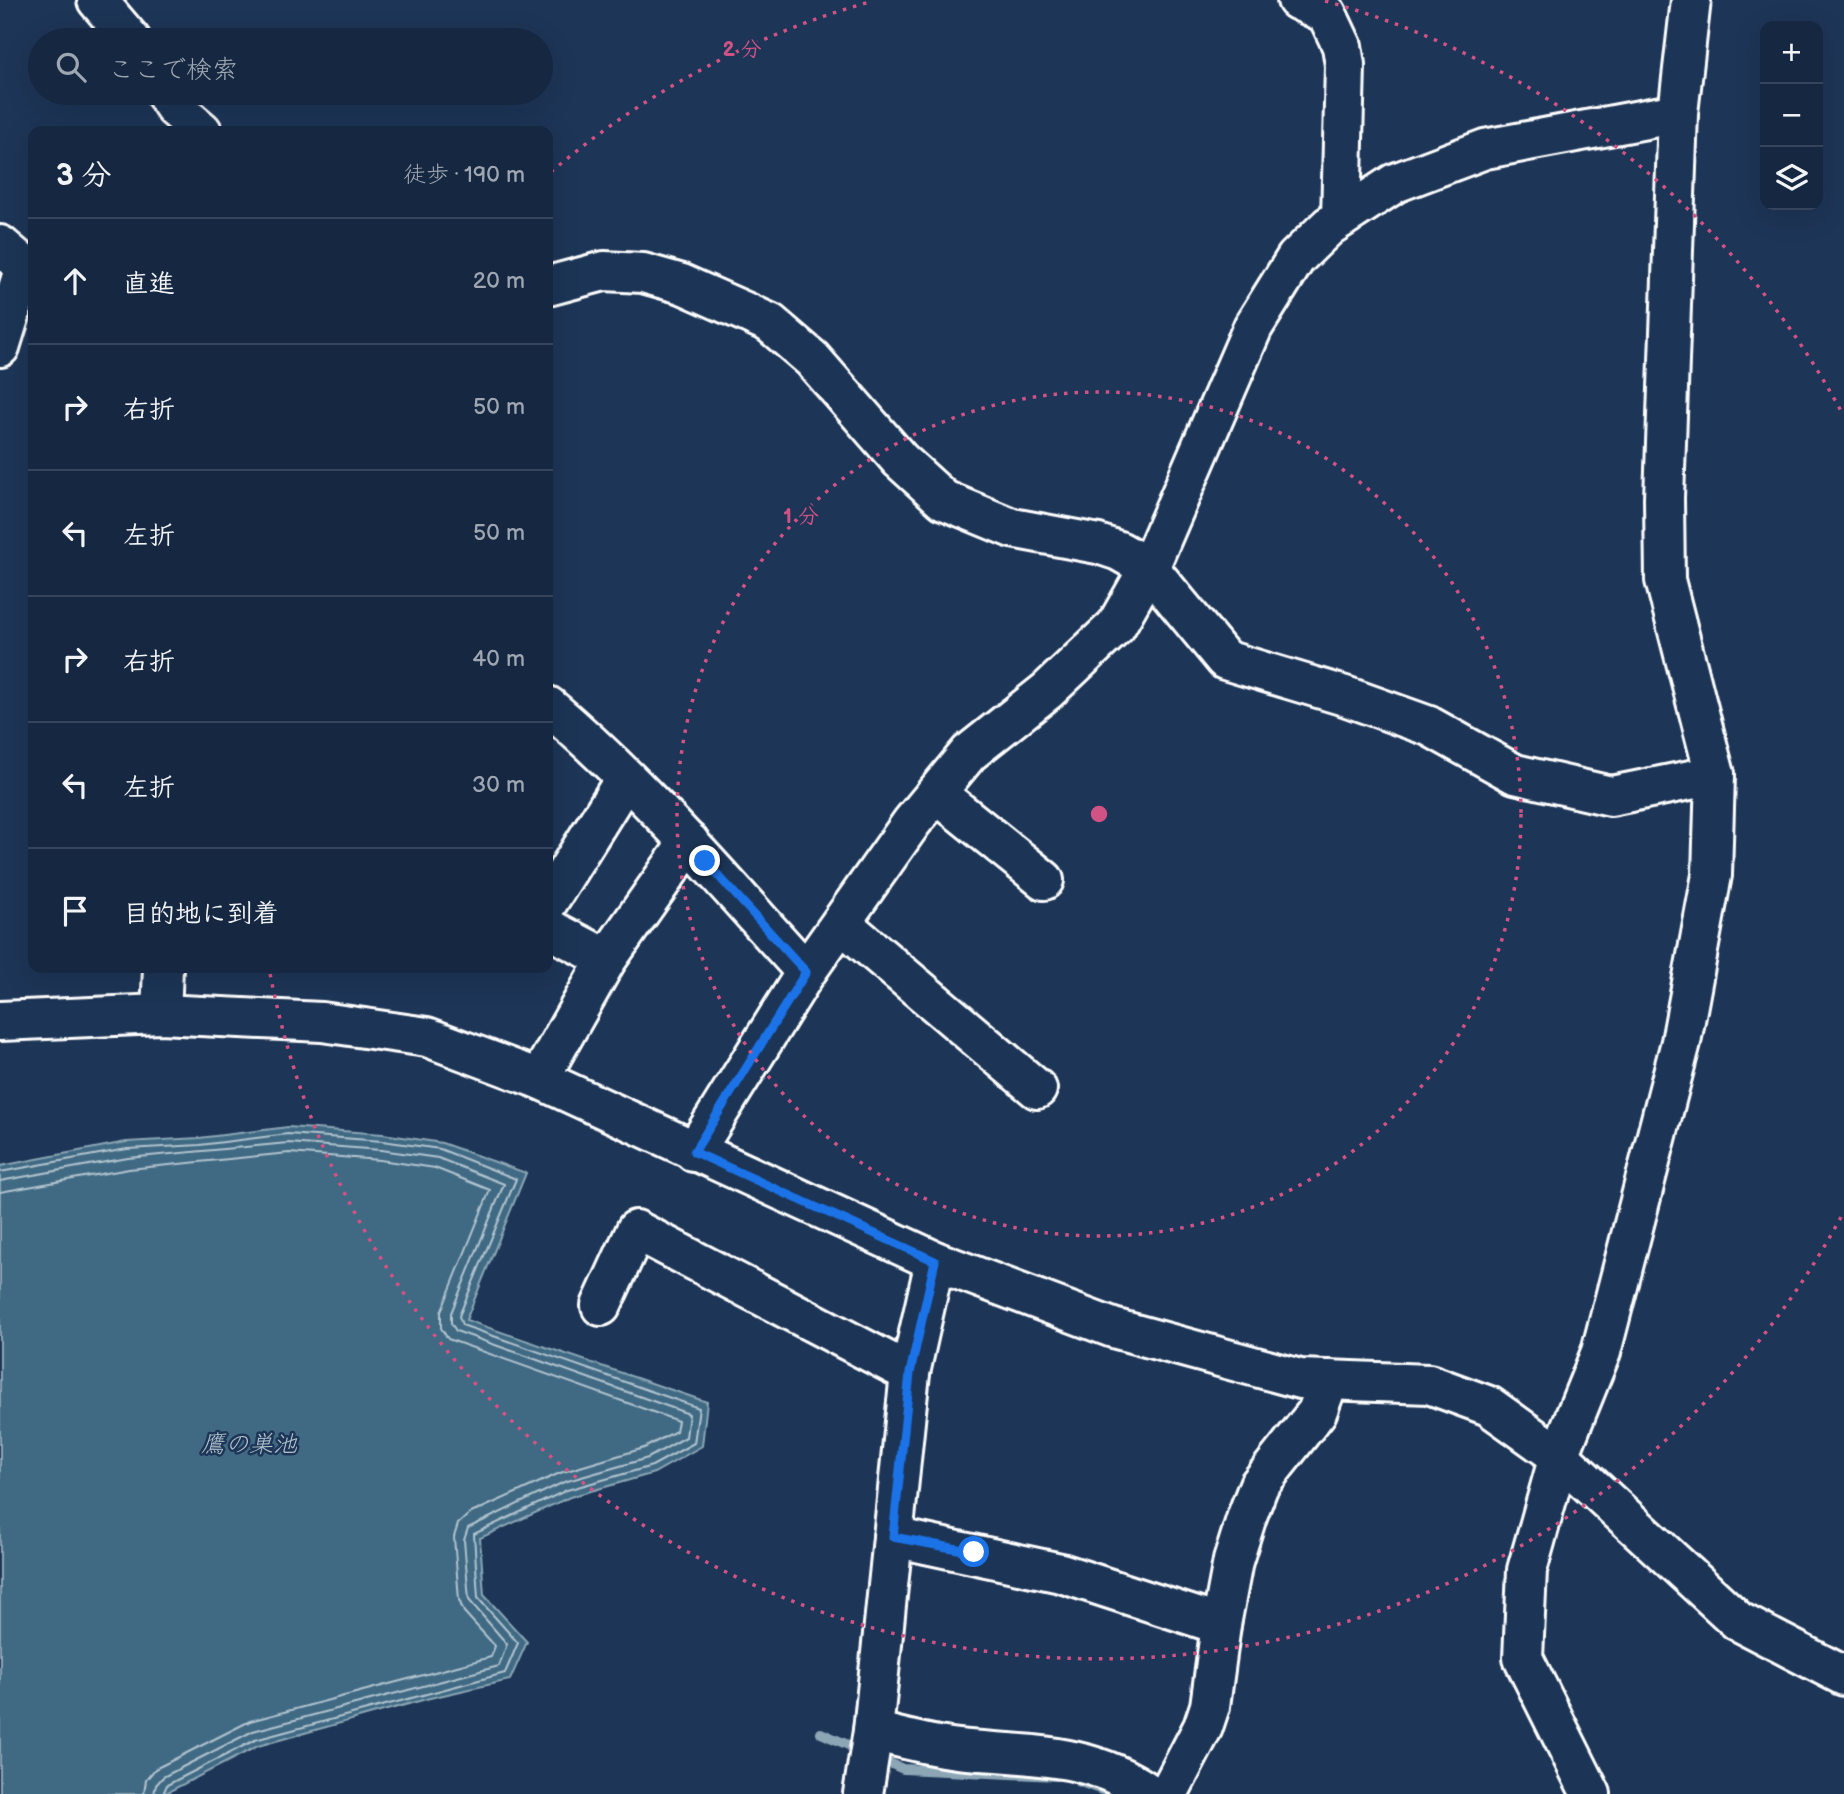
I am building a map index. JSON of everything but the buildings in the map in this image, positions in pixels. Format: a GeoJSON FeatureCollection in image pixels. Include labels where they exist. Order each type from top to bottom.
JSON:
{"type":"FeatureCollection","features":[{"type":"Feature","properties":{"kind":"street"},"geometry":{"type":"LineString","coordinates":[[97,0],[121,28]]}},
{"type":"Feature","properties":{"kind":"street"},"geometry":{"type":"LineString","coordinates":[[1297,0],[1327,14],[1342,46],[1345,65],[1341,218]]}},
{"type":"Feature","properties":{"kind":"street"},"geometry":{"type":"LineString","coordinates":[[1591,1794],[1523,1658],[1527,1570],[1559,1456],[1601,1352],[1681,1042],[1712,875],[1715,775],[1665,580],[1664,498],[1678,113],[1691,0]]}},
{"type":"Feature","properties":{"kind":"street"},"geometry":{"type":"LineString","coordinates":[[173,105],[196,126]]}},
{"type":"Feature","properties":{"kind":"street"},"geometry":{"type":"LineString","coordinates":[[694,1152],[806,972],[968,753],[1047,691],[1116,626],[1149,568],[1252,327],[1296,258],[1341,218],[1395,183],[1485,149],[1678,113]]}},
{"type":"Feature","properties":{"kind":"street"},"geometry":{"type":"LineString","coordinates":[[0,347],[19,261]]}},
{"type":"Feature","properties":{"kind":"street"},"geometry":{"type":"LineString","coordinates":[[553,285],[604,271],[643,273],[682,284],[748,311],[788,335],[900,460],[944,500],[1012,528],[1098,544],[1119,551],[1149,568],[1225,660],[1345,696],[1429,726],[1515,774],[1611,796],[1715,775]]}},
{"type":"Feature","properties":{"kind":"street"},"geometry":{"type":"LineString","coordinates":[[553,711],[688,842],[806,972]]}},
{"type":"Feature","properties":{"kind":"street"},"geometry":{"type":"LineString","coordinates":[[553,894],[625,779]]}},
{"type":"Feature","properties":{"kind":"street"},"geometry":{"type":"LineString","coordinates":[[936,793],[1044,880]]}},
{"type":"Feature","properties":{"kind":"street"},"geometry":{"type":"LineString","coordinates":[[539,1079],[607,959],[688,842]]}},
{"type":"Feature","properties":{"kind":"street"},"geometry":{"type":"LineString","coordinates":[[841,923],[1037,1089]]}},
{"type":"Feature","properties":{"kind":"street"},"geometry":{"type":"LineString","coordinates":[[553,931],[607,959]]}},
{"type":"Feature","properties":{"kind":"street"},"geometry":{"type":"LineString","coordinates":[[161,1014],[163,973]]}},
{"type":"Feature","properties":{"kind":"street"},"geometry":{"type":"LineString","coordinates":[[0,1021],[161,1014],[322,1021],[427,1037],[539,1079],[935,1261],[1114,1328],[1300,1379],[1429,1384],[1489,1406],[1559,1456],[1738,1621],[1844,1676]]}},
{"type":"Feature","properties":{"kind":"street"},"geometry":{"type":"LineString","coordinates":[[601,1306],[636,1230],[910,1373]]}},
{"type":"Feature","properties":{"kind":"street"},"geometry":{"type":"LineString","coordinates":[[863,1794],[873,1731],[910,1373],[935,1261]]}},
{"type":"Feature","properties":{"kind":"street"},"geometry":{"type":"LineString","coordinates":[[1168,1794],[1203,1727],[1210,1706],[1233,1561],[1259,1485],[1317,1412],[1329,1380]]}},
{"type":"Feature","properties":{"kind":"street"},"geometry":{"type":"LineString","coordinates":[[893,1537],[1061,1573],[1221,1625]]}},
{"type":"Feature","properties":{"kind":"street"},"geometry":{"type":"LineString","coordinates":[[873,1731],[935,1746],[1052,1755],[1090,1764],[1150,1794]]}},
{"type":"Feature","properties":{"kind":"water","name":"鷹の巣池"},"geometry":{"type":"Polygon","coordinates":[[[288,1127],[383,1134],[442,1143],[526,1173],[466,1320],[707,1402],[702,1446],[654,1473],[570,1497],[480,1538],[484,1595],[527,1642],[510,1680],[430,1698],[258,1746],[164,1794],[0,1794],[0,1166],[126,1142],[199,1138],[288,1127]]]}},
{"type":"Feature","properties":{"kind":"waterway"},"geometry":{"type":"LineString","coordinates":[[821,1733],[903,1769],[1056,1776]]}},
{"type":"Feature","properties":{"kind":"waterway"},"geometry":{"type":"LineString","coordinates":[[1078,1781],[1113,1794]]}},
{"type":"Feature","properties":{"kind":"route"},"geometry":{"type":"LineString","coordinates":[[705,861],[806,972],[694,1152],[935,1261],[910,1373],[893,1537],[974,1552]]}}]}
